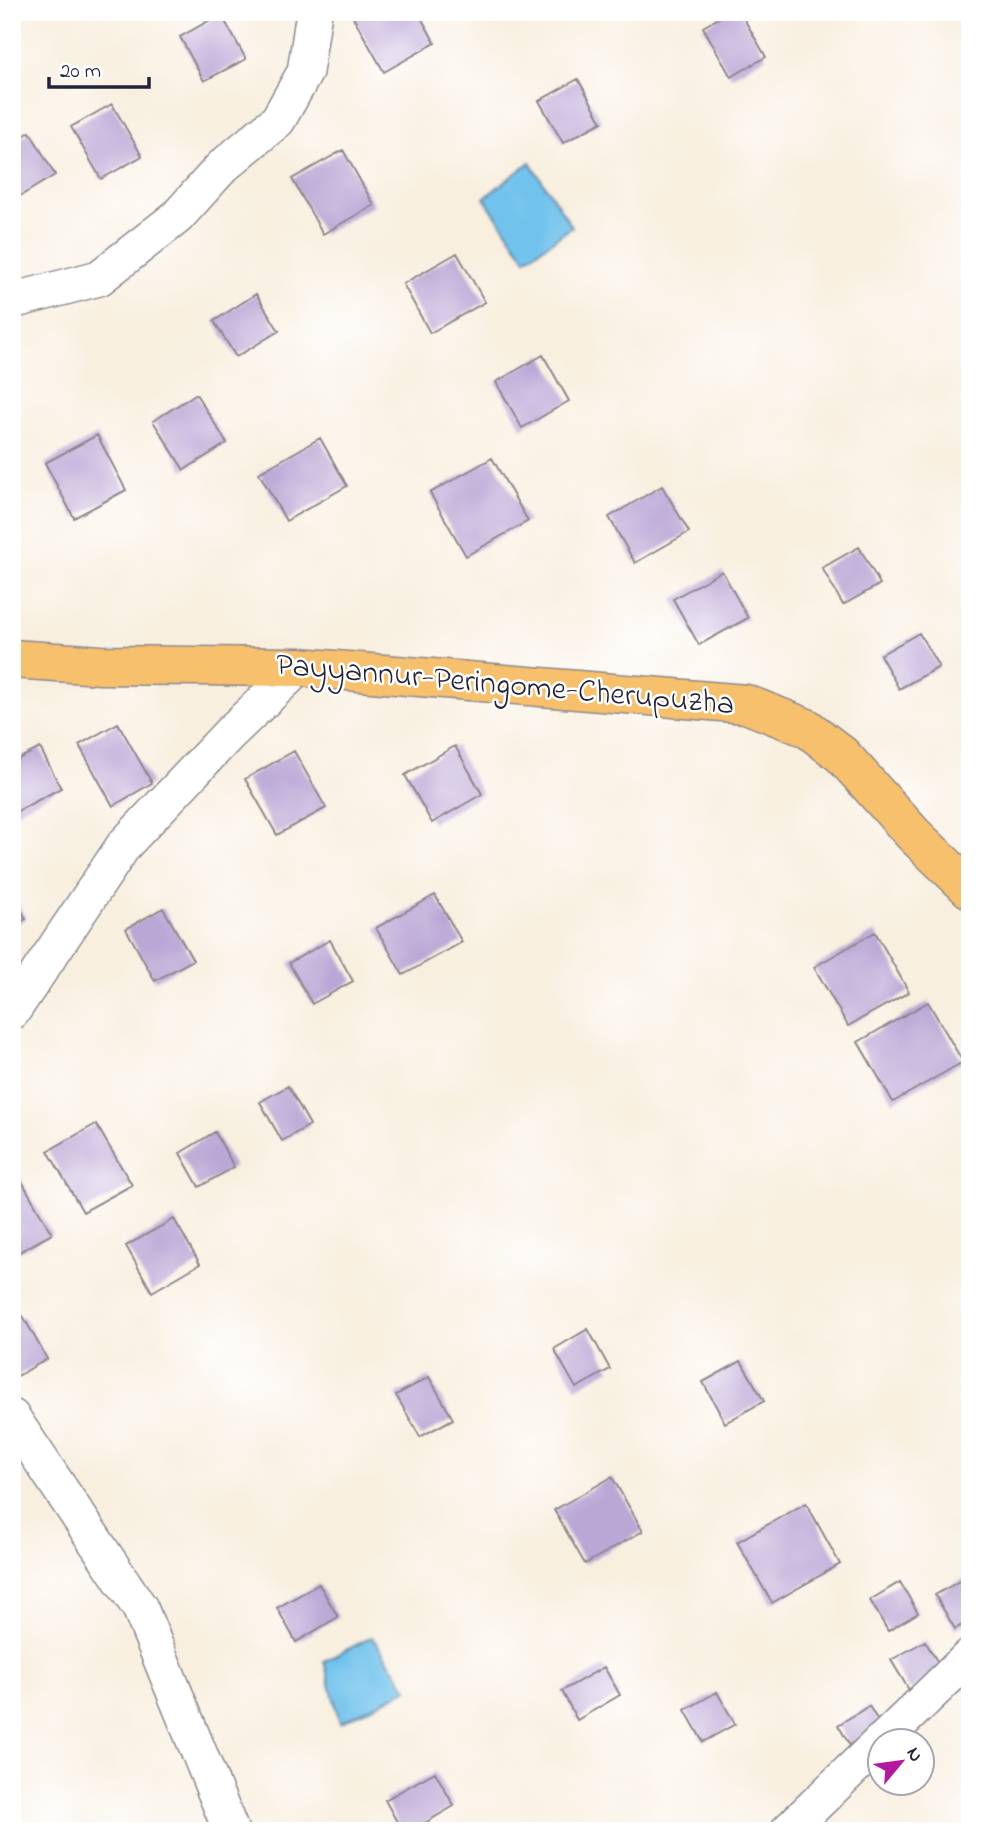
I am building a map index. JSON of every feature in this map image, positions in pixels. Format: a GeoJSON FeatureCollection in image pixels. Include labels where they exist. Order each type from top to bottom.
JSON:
{"type":"FeatureCollection","features":[{"type":"Feature","properties":{"kind":"main road","name":"Payyannur-Peringome-Cherupuzha"},"geometry":{"type":"LineString","coordinates":[[12,659],[101,665],[299,667],[746,704],[807,728],[842,755],[914,835],[970,889]]}},
{"type":"Feature","properties":{"kind":"street"},"geometry":{"type":"LineString","coordinates":[[12,301],[99,278],[177,217],[222,167],[278,120],[305,72],[314,12]]}},
{"type":"Feature","properties":{"kind":"street"},"geometry":{"type":"LineString","coordinates":[[12,1012],[124,845],[229,734],[299,667]]}},
{"type":"Feature","properties":{"kind":"street"},"geometry":{"type":"LineString","coordinates":[[12,1417],[140,1608],[230,1831]]}},
{"type":"Feature","properties":{"kind":"street"},"geometry":{"type":"LineString","coordinates":[[895,1728],[970,1656]]}},
{"type":"Feature","properties":{"kind":"street"},"geometry":{"type":"LineString","coordinates":[[788,1831],[866,1756]]}},
{"type":"Feature","properties":{"kind":"water"},"geometry":{"type":"Polygon","coordinates":[[[530,162],[572,227],[526,259],[484,198],[530,162]]]}},
{"type":"Feature","properties":{"kind":"water"},"geometry":{"type":"Polygon","coordinates":[[[372,1637],[408,1689],[340,1723],[324,1661],[372,1637]]]}},
{"type":"Feature","properties":{"kind":"building"},"geometry":{"type":"Polygon","coordinates":[[[361,12],[418,12],[435,43],[384,72],[353,17],[361,12]]]}},
{"type":"Feature","properties":{"kind":"building"},"geometry":{"type":"Polygon","coordinates":[[[729,12],[740,12],[766,57],[731,77],[703,27],[729,12]]]}},
{"type":"Feature","properties":{"kind":"building"},"geometry":{"type":"Polygon","coordinates":[[[221,14],[246,59],[204,81],[180,37],[221,14]]]}},
{"type":"Feature","properties":{"kind":"building"},"geometry":{"type":"Polygon","coordinates":[[[578,79],[602,122],[563,143],[539,101],[578,79]]]}},
{"type":"Feature","properties":{"kind":"building"},"geometry":{"type":"Polygon","coordinates":[[[112,104],[142,156],[101,179],[71,127],[112,104]]]}},
{"type":"Feature","properties":{"kind":"building"},"geometry":{"type":"Polygon","coordinates":[[[30,132],[55,175],[12,201],[12,143],[30,132]]]}},
{"type":"Feature","properties":{"kind":"building"},"geometry":{"type":"Polygon","coordinates":[[[343,150],[374,205],[323,234],[292,179],[343,150]]]}},
{"type":"Feature","properties":{"kind":"building"},"geometry":{"type":"Polygon","coordinates":[[[457,253],[485,302],[430,333],[403,284],[457,253]]]}},
{"type":"Feature","properties":{"kind":"building"},"geometry":{"type":"Polygon","coordinates":[[[256,294],[279,331],[236,357],[214,321],[256,294]]]}},
{"type":"Feature","properties":{"kind":"building"},"geometry":{"type":"Polygon","coordinates":[[[543,355],[569,401],[522,428],[496,382],[543,355]]]}},
{"type":"Feature","properties":{"kind":"building"},"geometry":{"type":"Polygon","coordinates":[[[196,394],[227,443],[184,470],[153,421],[196,394]]]}},
{"type":"Feature","properties":{"kind":"building"},"geometry":{"type":"Polygon","coordinates":[[[97,435],[126,490],[74,518],[45,463],[97,435]]]}},
{"type":"Feature","properties":{"kind":"building"},"geometry":{"type":"Polygon","coordinates":[[[320,438],[347,486],[286,521],[259,473],[320,438]]]}},
{"type":"Feature","properties":{"kind":"building"},"geometry":{"type":"Polygon","coordinates":[[[492,458],[528,521],[466,556],[430,493],[492,458]]]}},
{"type":"Feature","properties":{"kind":"building"},"geometry":{"type":"Polygon","coordinates":[[[662,486],[689,532],[635,563],[609,517],[662,486]]]}},
{"type":"Feature","properties":{"kind":"building"},"geometry":{"type":"Polygon","coordinates":[[[859,547],[880,584],[843,605],[822,568],[859,547]]]}},
{"type":"Feature","properties":{"kind":"building"},"geometry":{"type":"Polygon","coordinates":[[[722,571],[748,618],[699,645],[673,599],[722,571]]]}},
{"type":"Feature","properties":{"kind":"building"},"geometry":{"type":"Polygon","coordinates":[[[919,633],[939,667],[899,689],[880,655],[919,633]]]}},
{"type":"Feature","properties":{"kind":"building"},"geometry":{"type":"Polygon","coordinates":[[[118,723],[152,783],[113,806],[79,745],[118,723]]]}},
{"type":"Feature","properties":{"kind":"building"},"geometry":{"type":"Polygon","coordinates":[[[455,746],[482,794],[432,823],[405,775],[455,746]]]}},
{"type":"Feature","properties":{"kind":"building"},"geometry":{"type":"Polygon","coordinates":[[[40,748],[61,788],[12,814],[12,762],[40,748]]]}},
{"type":"Feature","properties":{"kind":"building"},"geometry":{"type":"Polygon","coordinates":[[[294,751],[326,808],[277,835],[245,779],[294,751]]]}},
{"type":"Feature","properties":{"kind":"building"},"geometry":{"type":"Polygon","coordinates":[[[12,892],[26,919],[12,926],[12,892]]]}},
{"type":"Feature","properties":{"kind":"building"},"geometry":{"type":"Polygon","coordinates":[[[435,895],[462,942],[403,975],[376,928],[435,895]]]}},
{"type":"Feature","properties":{"kind":"building"},"geometry":{"type":"Polygon","coordinates":[[[163,908],[193,960],[155,981],[126,929],[163,908]]]}},
{"type":"Feature","properties":{"kind":"building"},"geometry":{"type":"Polygon","coordinates":[[[875,932],[909,992],[848,1026],[814,967],[875,932]]]}},
{"type":"Feature","properties":{"kind":"building"},"geometry":{"type":"Polygon","coordinates":[[[330,940],[353,981],[312,1004],[289,963],[330,940]]]}},
{"type":"Feature","properties":{"kind":"building"},"geometry":{"type":"Polygon","coordinates":[[[928,1002],[963,1062],[893,1102],[858,1042],[928,1002]]]}},
{"type":"Feature","properties":{"kind":"building"},"geometry":{"type":"Polygon","coordinates":[[[288,1086],[310,1125],[282,1141],[260,1102],[288,1086]]]}},
{"type":"Feature","properties":{"kind":"building"},"geometry":{"type":"Polygon","coordinates":[[[96,1124],[132,1185],[83,1212],[48,1151],[96,1124]]]}},
{"type":"Feature","properties":{"kind":"building"},"geometry":{"type":"Polygon","coordinates":[[[215,1132],[234,1167],[199,1187],[180,1153],[215,1132]]]}},
{"type":"Feature","properties":{"kind":"building"},"geometry":{"type":"Polygon","coordinates":[[[12,1164],[52,1234],[12,1256],[12,1164]]]}},
{"type":"Feature","properties":{"kind":"building"},"geometry":{"type":"Polygon","coordinates":[[[174,1219],[200,1264],[152,1292],[126,1246],[174,1219]]]}},
{"type":"Feature","properties":{"kind":"building"},"geometry":{"type":"Polygon","coordinates":[[[23,1316],[47,1359],[12,1379],[12,1322],[23,1316]]]}},
{"type":"Feature","properties":{"kind":"building"},"geometry":{"type":"Polygon","coordinates":[[[588,1329],[610,1369],[576,1388],[554,1349],[588,1329]]]}},
{"type":"Feature","properties":{"kind":"building"},"geometry":{"type":"Polygon","coordinates":[[[741,1361],[764,1401],[725,1423],[703,1382],[741,1361]]]}},
{"type":"Feature","properties":{"kind":"building"},"geometry":{"type":"Polygon","coordinates":[[[429,1377],[453,1419],[420,1437],[396,1395],[429,1377]]]}},
{"type":"Feature","properties":{"kind":"building"},"geometry":{"type":"Polygon","coordinates":[[[612,1477],[643,1531],[585,1564],[554,1510],[612,1477]]]}},
{"type":"Feature","properties":{"kind":"building"},"geometry":{"type":"Polygon","coordinates":[[[806,1503],[840,1564],[772,1603],[737,1542],[806,1503]]]}},
{"type":"Feature","properties":{"kind":"building"},"geometry":{"type":"Polygon","coordinates":[[[970,1575],[970,1621],[955,1629],[935,1595],[970,1575]]]}},
{"type":"Feature","properties":{"kind":"building"},"geometry":{"type":"Polygon","coordinates":[[[900,1582],[918,1613],[888,1631],[870,1600],[900,1582]]]}},
{"type":"Feature","properties":{"kind":"building"},"geometry":{"type":"Polygon","coordinates":[[[319,1584],[338,1617],[296,1642],[277,1608],[319,1584]]]}},
{"type":"Feature","properties":{"kind":"building"},"geometry":{"type":"Polygon","coordinates":[[[925,1641],[943,1671],[909,1690],[891,1660],[925,1641]]]}},
{"type":"Feature","properties":{"kind":"building"},"geometry":{"type":"Polygon","coordinates":[[[604,1667],[620,1695],[577,1720],[562,1691],[604,1667]]]}},
{"type":"Feature","properties":{"kind":"building"},"geometry":{"type":"Polygon","coordinates":[[[717,1692],[735,1724],[703,1742],[685,1710],[717,1692]]]}},
{"type":"Feature","properties":{"kind":"building"},"geometry":{"type":"Polygon","coordinates":[[[869,1706],[882,1728],[866,1728],[866,1741],[852,1749],[838,1725],[869,1706]]]}},
{"type":"Feature","properties":{"kind":"building"},"geometry":{"type":"Polygon","coordinates":[[[435,1772],[454,1806],[411,1831],[402,1831],[385,1800],[435,1772]]]}}]}
